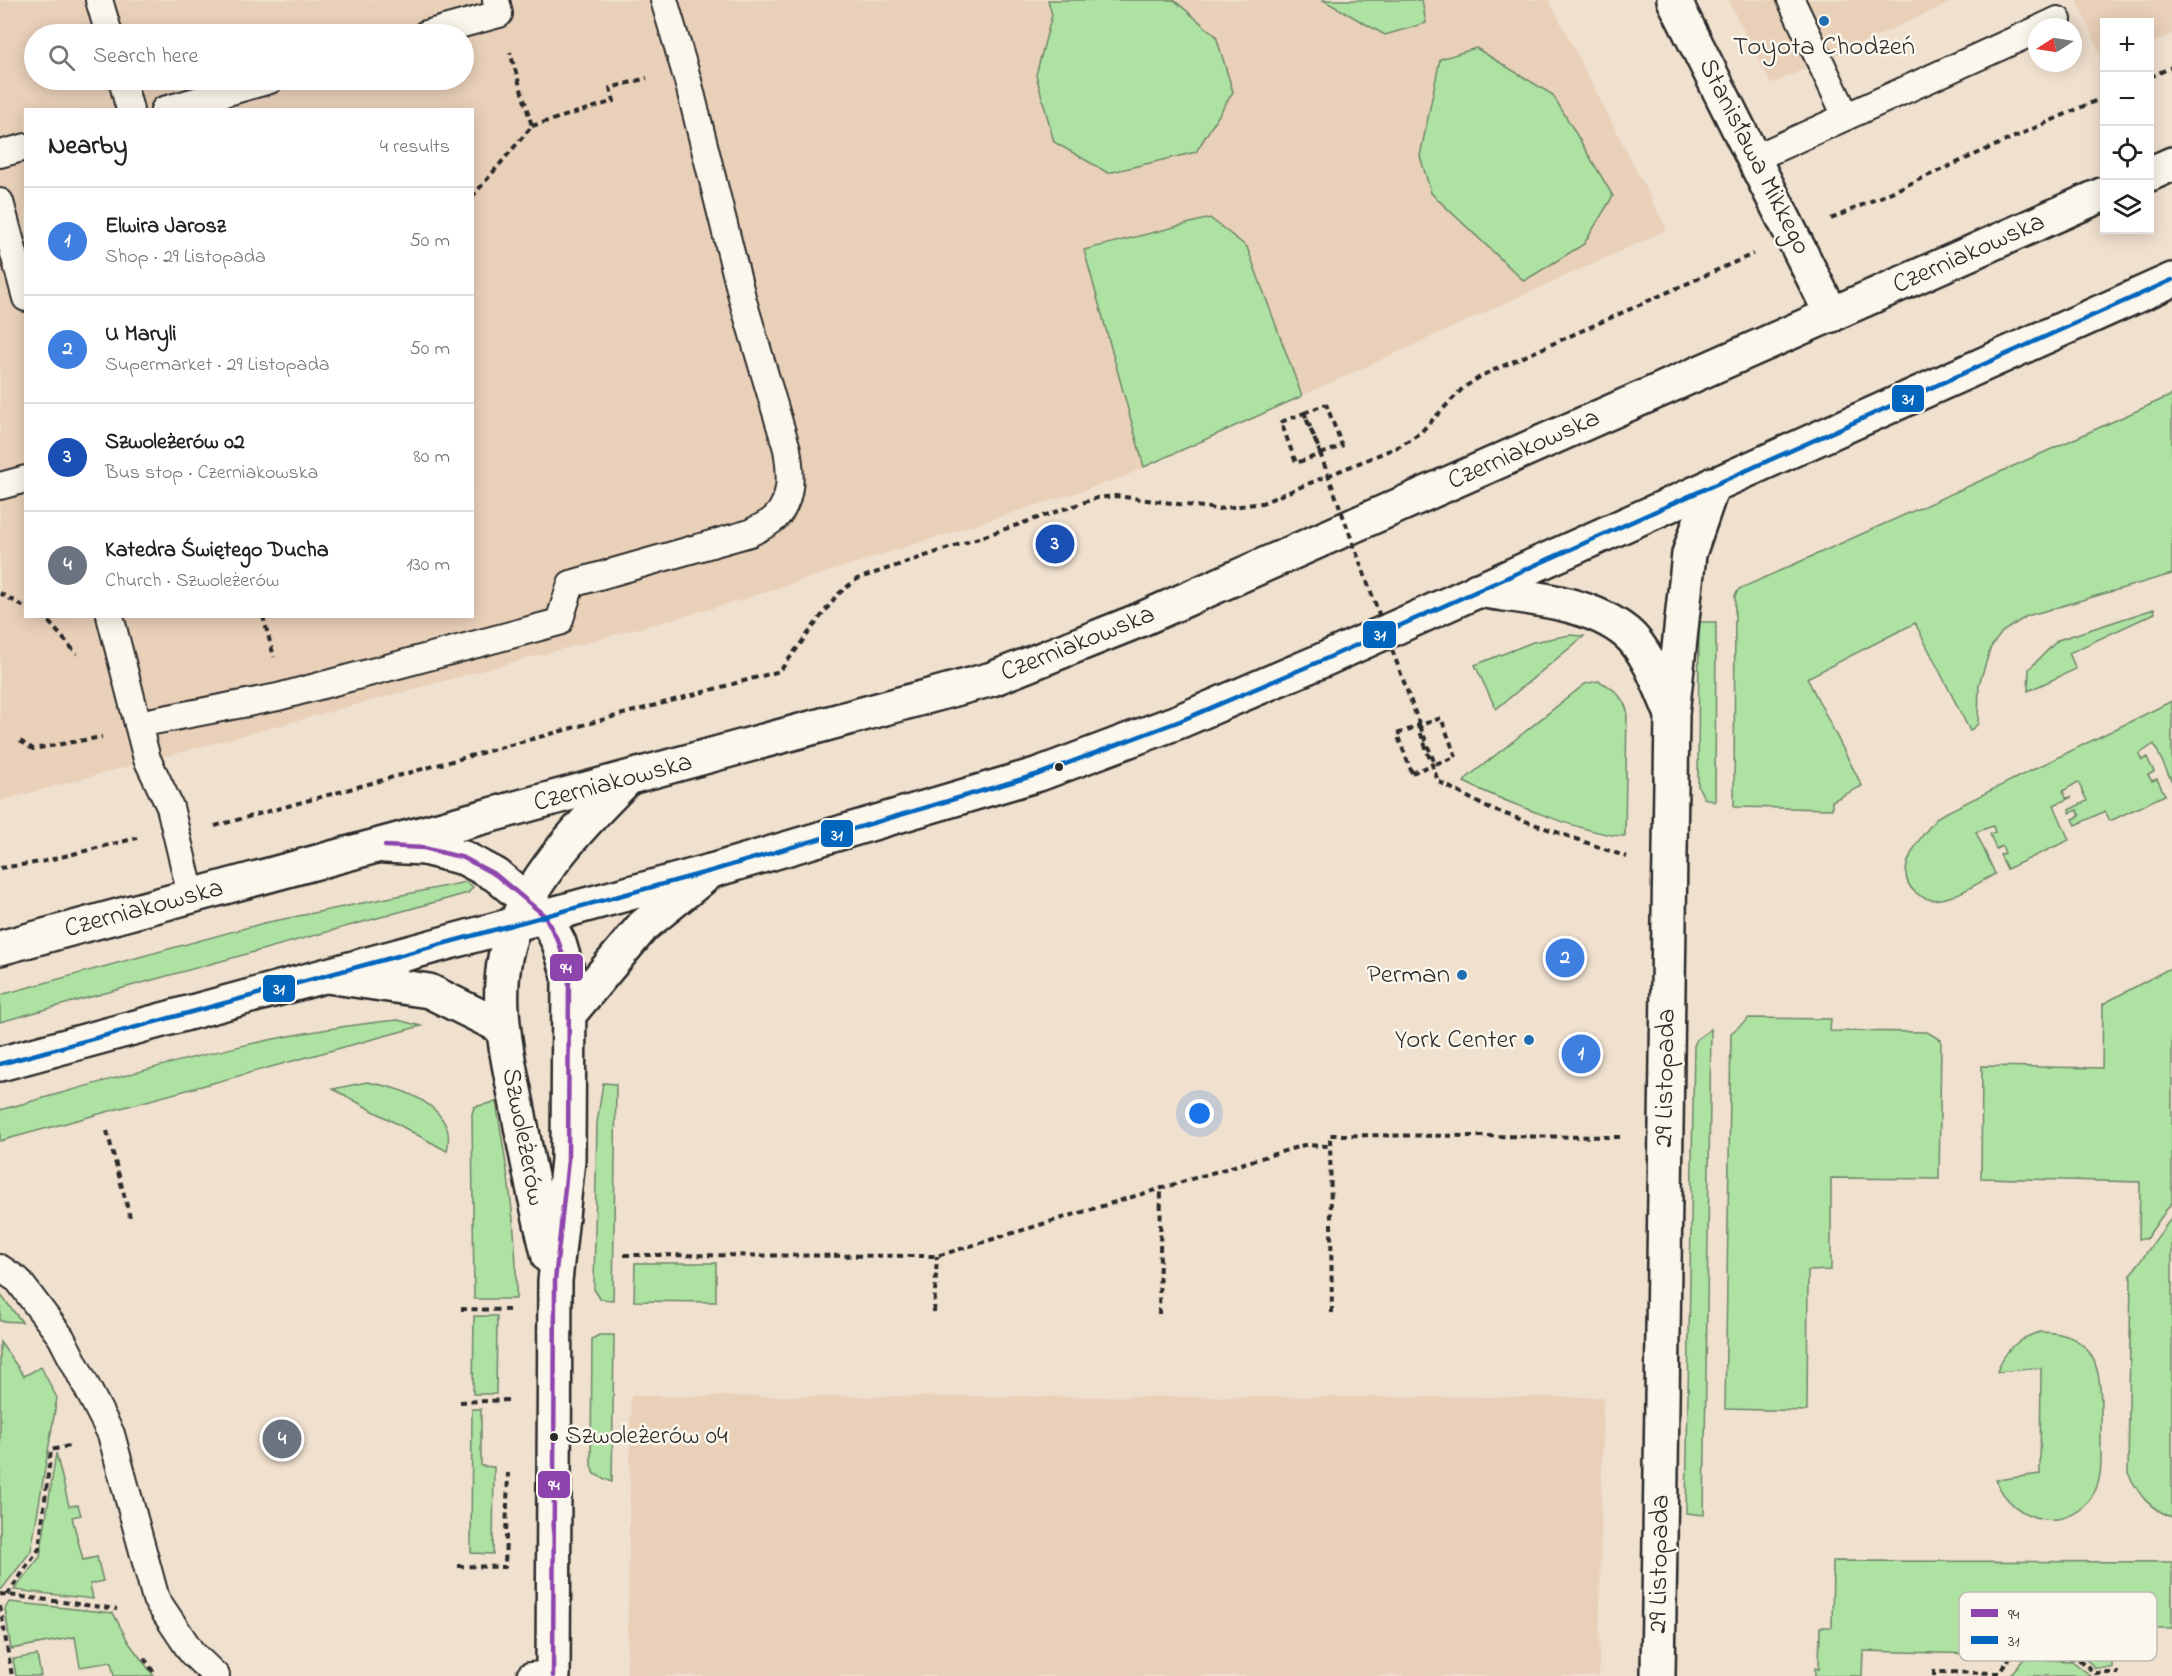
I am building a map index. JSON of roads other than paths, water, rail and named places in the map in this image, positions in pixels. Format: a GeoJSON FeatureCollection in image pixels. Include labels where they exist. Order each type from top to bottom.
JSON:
{"type":"FeatureCollection","features":[{"type":"Feature","properties":{"kind":"main road","name":"Stanisława Mikkego"},"geometry":{"type":"LineString","coordinates":[[1674,0],[1832,315]]}},
{"type":"Feature","properties":{"kind":"main road"},"geometry":{"type":"LineString","coordinates":[[2154,172],[2172,164]]}},
{"type":"Feature","properties":{"kind":"main road","name":"Czerniakowska"},"geometry":{"type":"LineString","coordinates":[[0,948],[992,679],[1135,622],[2100,196]]}},
{"type":"Feature","properties":{"kind":"main road"},"geometry":{"type":"LineString","coordinates":[[0,1064],[327,976],[529,914],[711,871],[1039,774],[1191,716],[2172,280]]}},
{"type":"Feature","properties":{"kind":"main road","name":"29 Listopada"},"geometry":{"type":"LineString","coordinates":[[1658,1676],[1672,714],[1689,555],[1713,484]]}},
{"type":"Feature","properties":{"kind":"main road"},"geometry":{"type":"LineString","coordinates":[[1477,590],[1556,602],[1604,619],[1628,634],[1654,672],[1672,714]]}},
{"type":"Feature","properties":{"kind":"main road","name":"Szwoleżerów"},"geometry":{"type":"LineString","coordinates":[[555,1281],[533,1188],[502,1027],[501,986],[504,960],[564,848],[594,811],[627,779]]}},
{"type":"Feature","properties":{"kind":"main road","name":"Szwoleżerów"},"geometry":{"type":"LineString","coordinates":[[379,846],[424,848],[464,858],[496,875],[529,914],[559,943],[569,976],[571,1012],[568,1160],[555,1281],[546,1675]]}},
{"type":"Feature","properties":{"kind":"main road"},"geometry":{"type":"LineString","coordinates":[[571,1012],[643,926],[711,871]]}},
{"type":"Feature","properties":{"kind":"main road"},"geometry":{"type":"LineString","coordinates":[[327,976],[429,991],[502,1027]]}},
{"type":"Feature","properties":{"kind":"lane"},"geometry":{"type":"LineString","coordinates":[[99,0],[106,24]]}},
{"type":"Feature","properties":{"kind":"lane"},"geometry":{"type":"LineString","coordinates":[[138,724],[278,698],[559,622],[571,584],[750,533],[775,518],[787,497],[791,474],[787,449],[743,301],[684,67],[664,0]]}},
{"type":"Feature","properties":{"kind":"lane"},"geometry":{"type":"LineString","coordinates":[[1791,0],[1846,116]]}},
{"type":"Feature","properties":{"kind":"lane"},"geometry":{"type":"LineString","coordinates":[[453,24],[498,7]]}},
{"type":"Feature","properties":{"kind":"lane"},"geometry":{"type":"LineString","coordinates":[[1755,158],[2028,34]]}},
{"type":"Feature","properties":{"kind":"lane"},"geometry":{"type":"LineString","coordinates":[[125,90],[129,108]]}},
{"type":"Feature","properties":{"kind":"lane"},"geometry":{"type":"LineString","coordinates":[[171,108],[235,90]]}},
{"type":"Feature","properties":{"kind":"lane"},"geometry":{"type":"LineString","coordinates":[[0,154],[24,148]]}},
{"type":"Feature","properties":{"kind":"lane"},"geometry":{"type":"LineString","coordinates":[[0,202],[24,291]]}},
{"type":"Feature","properties":{"kind":"lane"},"geometry":{"type":"LineString","coordinates":[[0,486],[24,480]]}},
{"type":"Feature","properties":{"kind":"lane"},"geometry":{"type":"LineString","coordinates":[[111,618],[147,759],[170,807],[191,895]]}},
{"type":"Feature","properties":{"kind":"lane"},"geometry":{"type":"LineString","coordinates":[[0,1268],[18,1280],[61,1337],[111,1434],[156,1599],[192,1653],[216,1676]]}},
{"type":"Feature","properties":{"kind":"place","name":"Toyota Chodzeń"},"geometry":{"type":"Point","coordinates":[1824,21]}},
{"type":"Feature","properties":{"kind":"place","name":"Szwoleżerów 02"},"geometry":{"type":"Point","coordinates":[1055,544]}},
{"type":"Feature","properties":{"kind":"place","name":"U Maryli"},"geometry":{"type":"Point","coordinates":[1565,958]}},
{"type":"Feature","properties":{"kind":"place","name":"Perman"},"geometry":{"type":"Point","coordinates":[1462,975]}},
{"type":"Feature","properties":{"kind":"place","name":"York Center"},"geometry":{"type":"Point","coordinates":[1529,1040]}},
{"type":"Feature","properties":{"kind":"place","name":"Elwira Jarosz"},"geometry":{"type":"Point","coordinates":[1581,1054]}},
{"type":"Feature","properties":{"kind":"place","name":"Szwoleżerów 04"},"geometry":{"type":"Point","coordinates":[554,1437]}},
{"type":"Feature","properties":{"kind":"place","name":"Katedra Świętego Ducha"},"geometry":{"type":"Point","coordinates":[282,1439]}}]}
